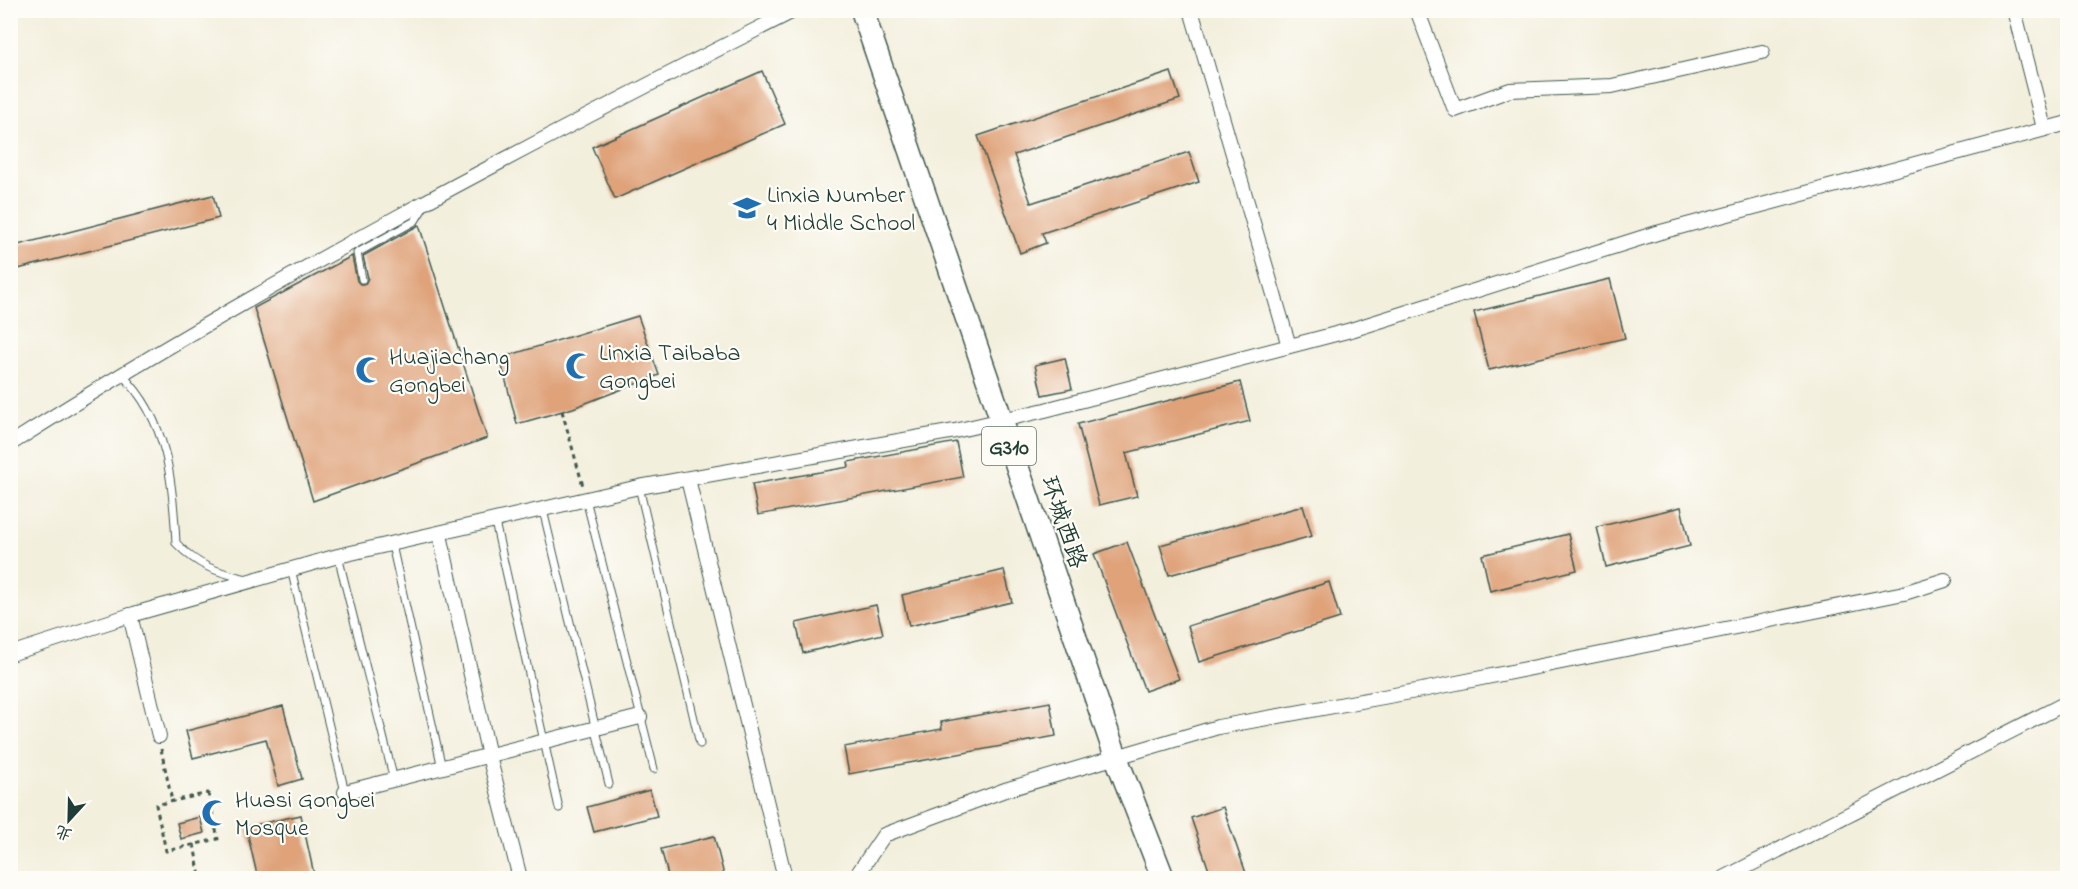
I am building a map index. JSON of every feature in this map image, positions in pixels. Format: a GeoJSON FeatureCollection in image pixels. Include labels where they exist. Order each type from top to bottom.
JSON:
{"type":"FeatureCollection","features":[{"type":"Feature","properties":{"kind":"highway","name":"环城西路"},"geometry":{"type":"LineString","coordinates":[[862,10],[1116,757],[1163,879]]}},
{"type":"Feature","properties":{"kind":"street"},"geometry":{"type":"LineString","coordinates":[[10,444],[122,375],[430,198],[795,10]]}},
{"type":"Feature","properties":{"kind":"street"},"geometry":{"type":"LineString","coordinates":[[1191,10],[1288,346]]}},
{"type":"Feature","properties":{"kind":"street"},"geometry":{"type":"LineString","coordinates":[[1417,10],[1455,110],[1510,90],[1612,86],[1762,52]]}},
{"type":"Feature","properties":{"kind":"street"},"geometry":{"type":"LineString","coordinates":[[2014,10],[2044,128]]}},
{"type":"Feature","properties":{"kind":"street"},"geometry":{"type":"LineString","coordinates":[[10,654],[130,615],[338,556],[440,535],[639,487],[955,431],[1045,410],[1351,330],[1657,233],[2067,123]]}},
{"type":"Feature","properties":{"kind":"street"},"geometry":{"type":"LineString","coordinates":[[688,478],[785,879]]}},
{"type":"Feature","properties":{"kind":"street"},"geometry":{"type":"LineString","coordinates":[[440,535],[489,756],[520,879]]}},
{"type":"Feature","properties":{"kind":"street"},"geometry":{"type":"LineString","coordinates":[[855,879],[885,835],[1005,790],[1218,727],[1646,646],[1904,593],[1945,580]]}},
{"type":"Feature","properties":{"kind":"street"},"geometry":{"type":"LineString","coordinates":[[130,615],[159,736]]}},
{"type":"Feature","properties":{"kind":"street"},"geometry":{"type":"LineString","coordinates":[[1724,879],[2067,702]]}},
{"type":"Feature","properties":{"kind":"street"},"geometry":{"type":"LineString","coordinates":[[345,792],[640,717]]}},
{"type":"Feature","properties":{"kind":"lane"},"geometry":{"type":"LineString","coordinates":[[362,279],[357,253],[415,221],[430,198]]}},
{"type":"Feature","properties":{"kind":"lane"},"geometry":{"type":"LineString","coordinates":[[122,375],[134,387],[161,433],[172,489],[176,543],[192,560],[221,573],[252,580]]}},
{"type":"Feature","properties":{"kind":"lane"},"geometry":{"type":"LineString","coordinates":[[639,487],[700,744]]}},
{"type":"Feature","properties":{"kind":"lane"},"geometry":{"type":"LineString","coordinates":[[586,499],[654,770]]}},
{"type":"Feature","properties":{"kind":"lane"},"geometry":{"type":"LineString","coordinates":[[543,510],[609,784]]}},
{"type":"Feature","properties":{"kind":"lane"},"geometry":{"type":"LineString","coordinates":[[495,522],[559,808]]}},
{"type":"Feature","properties":{"kind":"lane"},"geometry":{"type":"LineString","coordinates":[[392,545],[442,768]]}},
{"type":"Feature","properties":{"kind":"lane"},"geometry":{"type":"LineString","coordinates":[[338,556],[394,780]]}},
{"type":"Feature","properties":{"kind":"lane"},"geometry":{"type":"LineString","coordinates":[[291,569],[345,792]]}},
{"type":"Feature","properties":{"kind":"path"},"geometry":{"type":"LineString","coordinates":[[562,411],[586,499]]}},
{"type":"Feature","properties":{"kind":"path"},"geometry":{"type":"LineString","coordinates":[[159,736],[172,801]]}},
{"type":"Feature","properties":{"kind":"path"},"geometry":{"type":"LineString","coordinates":[[208,793],[218,839],[166,850],[156,805],[172,801],[208,793]]}},
{"type":"Feature","properties":{"kind":"path"},"geometry":{"type":"LineString","coordinates":[[194,844],[200,879]]}},
{"type":"Feature","properties":{"kind":"building"},"geometry":{"type":"Polygon","coordinates":[[[762,71],[785,124],[615,199],[592,147],[762,71]]]}},
{"type":"Feature","properties":{"kind":"building"},"geometry":{"type":"Polygon","coordinates":[[[1171,72],[1180,99],[1014,155],[1031,203],[1189,152],[1199,182],[1042,233],[1046,243],[1020,253],[978,136],[1171,72]]]}},
{"type":"Feature","properties":{"kind":"building"},"geometry":{"type":"Polygon","coordinates":[[[213,195],[219,218],[10,271],[10,247],[213,195]]]}},
{"type":"Feature","properties":{"kind":"building","name":"Huajiachang Gongbei"},"geometry":{"type":"Polygon","coordinates":[[[419,225],[487,438],[313,501],[254,308],[352,256],[357,281],[365,284],[368,278],[363,256],[419,225]]]}},
{"type":"Feature","properties":{"kind":"building"},"geometry":{"type":"Polygon","coordinates":[[[1610,279],[1625,338],[1489,370],[1474,312],[1610,279]]]}},
{"type":"Feature","properties":{"kind":"building","name":"Linxia Taibaba Gongbei"},"geometry":{"type":"Polygon","coordinates":[[[638,316],[659,375],[573,408],[517,424],[500,358],[638,316]]]}},
{"type":"Feature","properties":{"kind":"building"},"geometry":{"type":"Polygon","coordinates":[[[1065,358],[1072,389],[1042,395],[1035,365],[1065,358]]]}},
{"type":"Feature","properties":{"kind":"building"},"geometry":{"type":"Polygon","coordinates":[[[1240,382],[1250,421],[1126,453],[1137,496],[1099,505],[1078,424],[1240,382]]]}},
{"type":"Feature","properties":{"kind":"building"},"geometry":{"type":"Polygon","coordinates":[[[956,442],[963,477],[758,515],[752,484],[849,467],[848,462],[956,442]]]}},
{"type":"Feature","properties":{"kind":"building"},"geometry":{"type":"Polygon","coordinates":[[[1303,506],[1312,536],[1169,575],[1160,545],[1303,506]]]}},
{"type":"Feature","properties":{"kind":"building"},"geometry":{"type":"Polygon","coordinates":[[[1681,507],[1690,546],[1606,567],[1597,527],[1681,507]]]}},
{"type":"Feature","properties":{"kind":"building"},"geometry":{"type":"Polygon","coordinates":[[[1568,534],[1577,570],[1490,591],[1482,555],[1568,534]]]}},
{"type":"Feature","properties":{"kind":"building"},"geometry":{"type":"Polygon","coordinates":[[[1127,542],[1179,679],[1145,691],[1094,554],[1127,542]]]}},
{"type":"Feature","properties":{"kind":"building"},"geometry":{"type":"Polygon","coordinates":[[[1004,570],[1012,602],[909,626],[902,595],[1004,570]]]}},
{"type":"Feature","properties":{"kind":"building"},"geometry":{"type":"Polygon","coordinates":[[[1329,582],[1340,618],[1199,662],[1188,626],[1329,582]]]}},
{"type":"Feature","properties":{"kind":"building"},"geometry":{"type":"Polygon","coordinates":[[[876,605],[883,634],[803,653],[796,623],[876,605]]]}},
{"type":"Feature","properties":{"kind":"building"},"geometry":{"type":"Polygon","coordinates":[[[1050,702],[1056,736],[849,774],[844,747],[942,729],[941,722],[1050,702]]]}},
{"type":"Feature","properties":{"kind":"building"},"geometry":{"type":"Polygon","coordinates":[[[283,706],[302,779],[278,786],[266,739],[193,758],[186,731],[283,706]]]}},
{"type":"Feature","properties":{"kind":"building"},"geometry":{"type":"Polygon","coordinates":[[[650,790],[657,816],[594,832],[587,807],[650,790]]]}},
{"type":"Feature","properties":{"kind":"building"},"geometry":{"type":"Polygon","coordinates":[[[1223,807],[1248,879],[1212,879],[1191,818],[1223,807]]]}},
{"type":"Feature","properties":{"kind":"building"},"geometry":{"type":"Polygon","coordinates":[[[301,815],[315,879],[258,879],[246,827],[301,815]]]}},
{"type":"Feature","properties":{"kind":"building"},"geometry":{"type":"Polygon","coordinates":[[[200,817],[204,833],[181,839],[177,823],[200,817]]]}},
{"type":"Feature","properties":{"kind":"building"},"geometry":{"type":"Polygon","coordinates":[[[714,836],[725,879],[669,879],[661,849],[714,836]]]}},
{"type":"Feature","properties":{"kind":"place","name":"Linxia Number 4 Middle School"},"geometry":{"type":"Point","coordinates":[747,208]}},
{"type":"Feature","properties":{"kind":"place","name":"Linxia Taibaba Gongbei"},"geometry":{"type":"Point","coordinates":[579,366]}},
{"type":"Feature","properties":{"kind":"place","name":"Huajiachang Gongbei"},"geometry":{"type":"Point","coordinates":[369,370]}},
{"type":"Feature","properties":{"kind":"place","name":"Huasi Gongbei Mosque"},"geometry":{"type":"Point","coordinates":[215,813]}}]}
